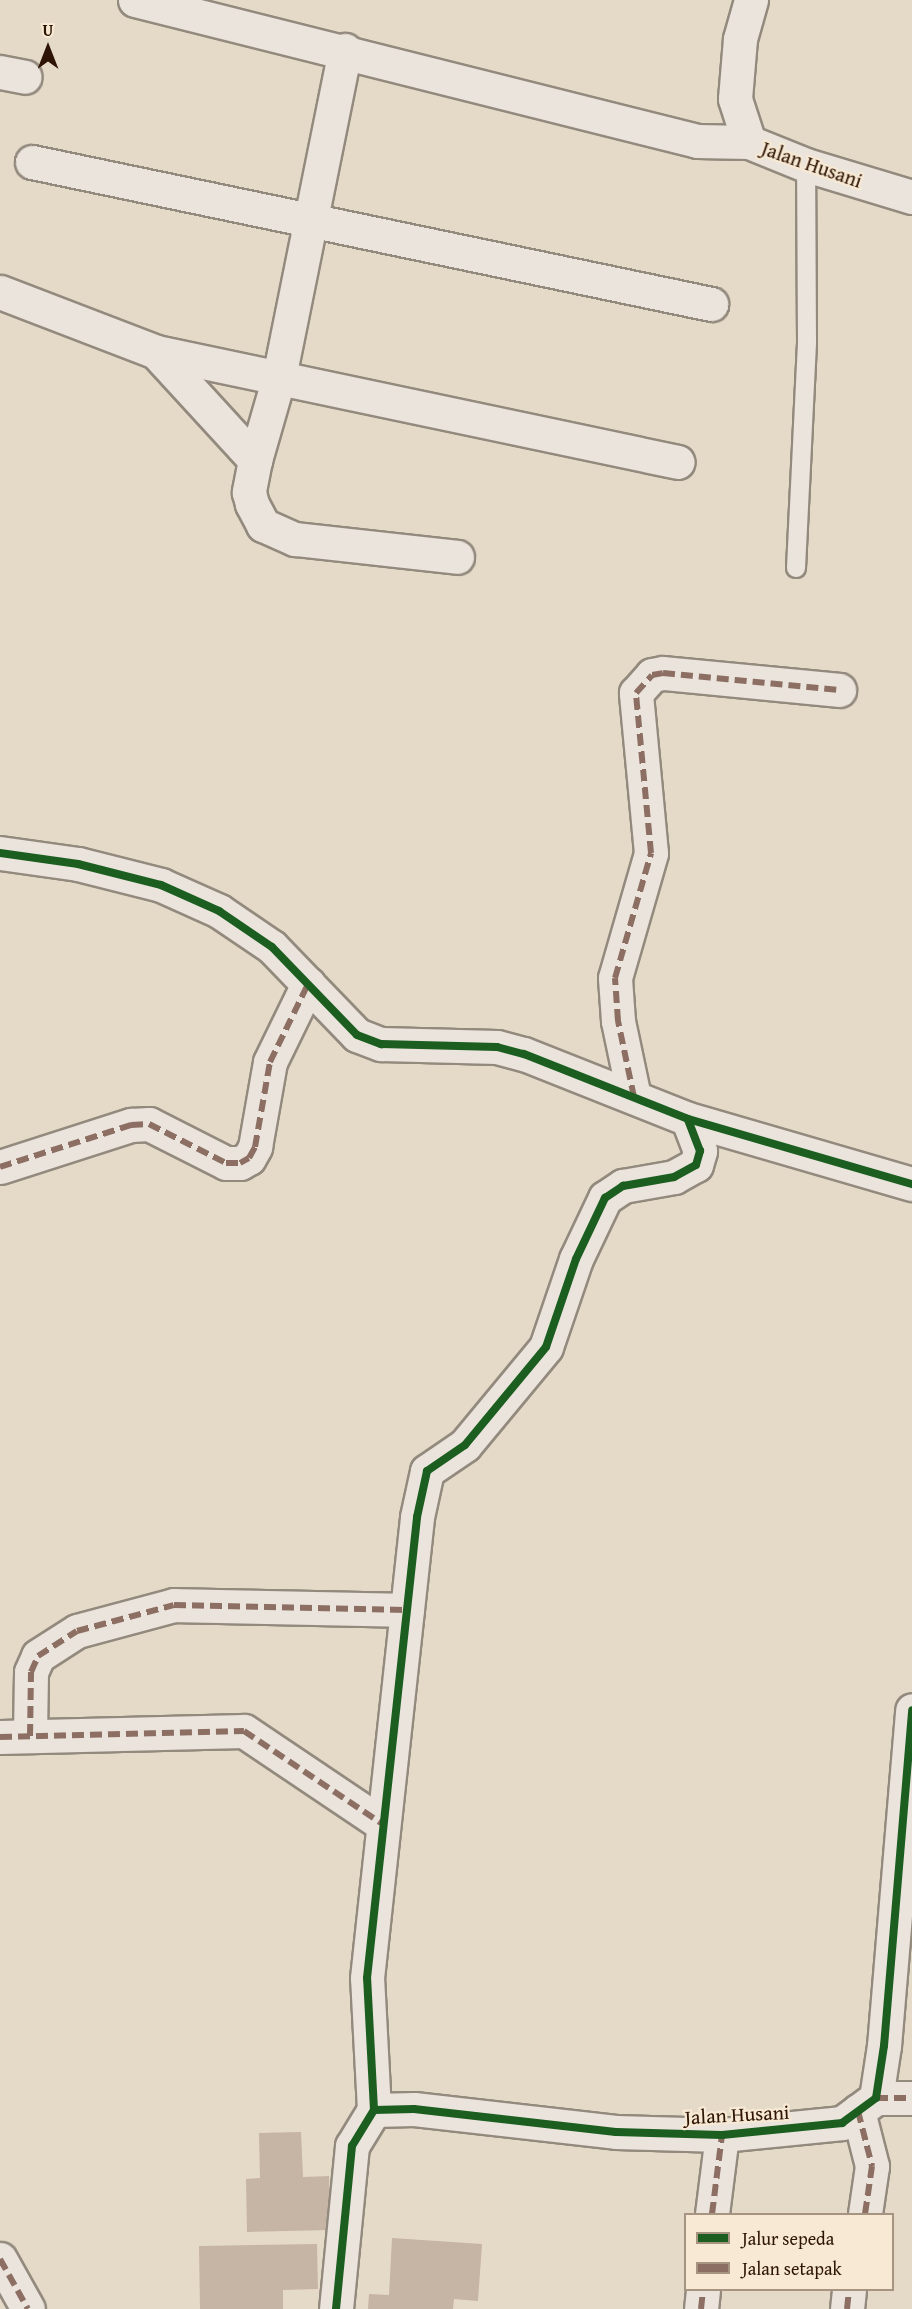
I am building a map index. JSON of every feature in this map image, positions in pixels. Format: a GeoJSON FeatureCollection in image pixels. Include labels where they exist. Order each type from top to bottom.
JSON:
{"type":"FeatureCollection","features":[{"type":"Feature","properties":{"kind":"street"},"geometry":{"type":"LineString","coordinates":[[135,0],[345,50],[697,141],[749,142]]}},
{"type":"Feature","properties":{"kind":"street","name":"Jalan Husani"},"geometry":{"type":"LineString","coordinates":[[751,0],[740,39],[735,99],[738,116],[749,142],[806,165],[912,197]]}},
{"type":"Feature","properties":{"kind":"street"},"geometry":{"type":"LineString","coordinates":[[345,50],[279,377],[255,460],[249,492],[252,504],[263,525],[295,539],[457,557]]}},
{"type":"Feature","properties":{"kind":"street"},"geometry":{"type":"LineString","coordinates":[[32,162],[711,304]]}},
{"type":"Feature","properties":{"kind":"street"},"geometry":{"type":"LineString","coordinates":[[0,292],[156,352],[678,462]]}},
{"type":"Feature","properties":{"kind":"street"},"geometry":{"type":"LineString","coordinates":[[156,352],[255,460]]}},
{"type":"Feature","properties":{"kind":"street"},"geometry":{"type":"LineString","coordinates":[[634,1097],[618,1021],[615,978],[651,854],[636,693],[652,675],[663,673],[839,690]]}},
{"type":"Feature","properties":{"kind":"street"},"geometry":{"type":"LineString","coordinates":[[0,853],[78,864],[161,885],[219,911],[272,947],[357,1035],[381,1044],[497,1047],[688,1119],[912,1184]]}},
{"type":"Feature","properties":{"kind":"street"},"geometry":{"type":"LineString","coordinates":[[0,1167],[131,1125],[149,1124],[226,1163],[240,1163],[249,1158],[255,1147],[270,1062],[308,984]]}},
{"type":"Feature","properties":{"kind":"street"},"geometry":{"type":"LineString","coordinates":[[336,2309],[352,2146],[374,2110],[367,1978],[381,1823],[417,1517],[427,1471],[465,1445],[546,1347],[576,1259],[605,1198],[623,1186],[674,1177],[696,1165],[700,1151],[688,1119]]}},
{"type":"Feature","properties":{"kind":"street"},"geometry":{"type":"LineString","coordinates":[[381,1823],[244,1731],[15,1736],[31,1672],[38,1656],[77,1631],[174,1605],[406,1610]]}},
{"type":"Feature","properties":{"kind":"street"},"geometry":{"type":"LineString","coordinates":[[865,2213],[872,2166],[867,2104],[884,2046],[912,1710]]}},
{"type":"Feature","properties":{"kind":"street"},"geometry":{"type":"LineString","coordinates":[[867,2104],[912,2098]]}},
{"type":"Feature","properties":{"kind":"street","name":"Jalan Husani"},"geometry":{"type":"LineString","coordinates":[[374,2110],[414,2109],[616,2132],[722,2135],[842,2122],[867,2104]]}},
{"type":"Feature","properties":{"kind":"street"},"geometry":{"type":"LineString","coordinates":[[712,2213],[722,2135]]}},
{"type":"Feature","properties":{"kind":"street"},"geometry":{"type":"LineString","coordinates":[[0,2259],[28,2309]]}},
{"type":"Feature","properties":{"kind":"street"},"geometry":{"type":"LineString","coordinates":[[701,2309],[703,2291]]}},
{"type":"Feature","properties":{"kind":"street"},"geometry":{"type":"LineString","coordinates":[[847,2309],[849,2291]]}},
{"type":"Feature","properties":{"kind":"lane"},"geometry":{"type":"LineString","coordinates":[[796,568],[807,340],[806,165]]}},
{"type":"Feature","properties":{"kind":"building"},"geometry":{"type":"Polygon","coordinates":[[[301,2132],[303,2177],[329,2176],[330,2230],[247,2232],[246,2179],[260,2178],[259,2133],[301,2132]]]}},
{"type":"Feature","properties":{"kind":"building"},"geometry":{"type":"Polygon","coordinates":[[[392,2238],[482,2244],[478,2301],[454,2299],[453,2309],[368,2309],[369,2294],[389,2295],[392,2238]]]}},
{"type":"Feature","properties":{"kind":"building"},"geometry":{"type":"Polygon","coordinates":[[[317,2244],[318,2289],[283,2290],[283,2309],[200,2309],[199,2246],[317,2244]]]}},
{"type":"Feature","properties":{"kind":"marked path"},"geometry":{"type":"LineString","coordinates":[[634,1097],[618,1021],[615,978],[651,853],[636,693],[652,675],[663,673],[839,690]]}},
{"type":"Feature","properties":{"kind":"marked path"},"geometry":{"type":"LineString","coordinates":[[0,1167],[131,1125],[149,1124],[226,1163],[240,1163],[249,1158],[255,1147],[270,1062],[308,984]]}},
{"type":"Feature","properties":{"kind":"marked path"},"geometry":{"type":"LineString","coordinates":[[30,1736],[31,1672],[38,1656],[77,1631],[174,1605],[407,1610]]}},
{"type":"Feature","properties":{"kind":"marked path"},"geometry":{"type":"LineString","coordinates":[[0,1737],[244,1731],[381,1823]]}},
{"type":"Feature","properties":{"kind":"marked path"},"geometry":{"type":"LineString","coordinates":[[876,2098],[912,2098]]}},
{"type":"Feature","properties":{"kind":"marked path"},"geometry":{"type":"LineString","coordinates":[[858,2111],[872,2166],[865,2213]]}},
{"type":"Feature","properties":{"kind":"marked path"},"geometry":{"type":"LineString","coordinates":[[712,2213],[722,2135]]}},
{"type":"Feature","properties":{"kind":"marked path"},"geometry":{"type":"LineString","coordinates":[[0,2259],[28,2309]]}},
{"type":"Feature","properties":{"kind":"marked path"},"geometry":{"type":"LineString","coordinates":[[701,2309],[703,2291]]}},
{"type":"Feature","properties":{"kind":"marked path"},"geometry":{"type":"LineString","coordinates":[[847,2309],[849,2291]]}},
{"type":"Feature","properties":{"kind":"cycle path"},"geometry":{"type":"LineString","coordinates":[[0,853],[78,864],[161,885],[219,911],[272,947],[357,1035],[381,1044],[497,1047],[524,1054],[688,1119],[912,1184]]}},
{"type":"Feature","properties":{"kind":"cycle path"},"geometry":{"type":"LineString","coordinates":[[374,2110],[367,1978],[417,1517],[427,1471],[465,1445],[546,1347],[576,1259],[605,1198],[623,1186],[674,1177],[696,1165],[700,1151],[688,1119]]}},
{"type":"Feature","properties":{"kind":"cycle path"},"geometry":{"type":"LineString","coordinates":[[336,2309],[352,2146],[374,2110],[414,2109],[616,2132],[722,2135],[842,2123],[876,2098],[884,2046],[912,1710]]}}]}
